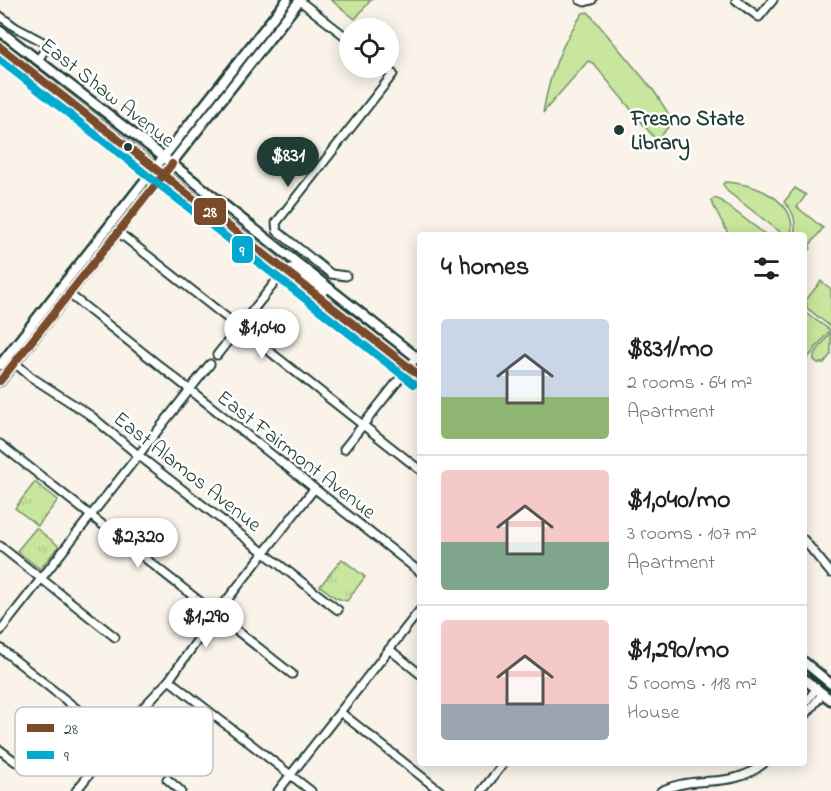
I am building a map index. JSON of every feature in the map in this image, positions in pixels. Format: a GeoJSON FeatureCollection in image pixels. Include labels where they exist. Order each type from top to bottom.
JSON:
{"type":"FeatureCollection","features":[{"type":"Feature","properties":{"kind":"main road"},"geometry":{"type":"LineString","coordinates":[[0,365],[287,0]]}},
{"type":"Feature","properties":{"kind":"main road"},"geometry":{"type":"LineString","coordinates":[[0,381],[300,0]]}},
{"type":"Feature","properties":{"kind":"main road","name":"East Shaw Avenue"},"geometry":{"type":"LineString","coordinates":[[0,31],[417,355]]}},
{"type":"Feature","properties":{"kind":"main road"},"geometry":{"type":"LineString","coordinates":[[252,62],[251,57],[257,47],[257,39]]}},
{"type":"Feature","properties":{"kind":"main road","name":"East Shaw Avenue"},"geometry":{"type":"LineString","coordinates":[[0,46],[417,374]]}},
{"type":"Feature","properties":{"kind":"main road"},"geometry":{"type":"LineString","coordinates":[[216,109],[224,90],[242,67],[241,60]]}},
{"type":"Feature","properties":{"kind":"main road"},"geometry":{"type":"LineString","coordinates":[[80,280],[104,241],[103,234]]}},
{"type":"Feature","properties":{"kind":"main road"},"geometry":{"type":"LineString","coordinates":[[69,294],[68,288],[77,275],[77,267]]}},
{"type":"Feature","properties":{"kind":"main road"},"geometry":{"type":"LineString","coordinates":[[285,270],[294,268],[314,284],[339,296]]}},
{"type":"Feature","properties":{"kind":"main road"},"geometry":{"type":"LineString","coordinates":[[57,309],[57,303],[63,294],[61,288]]}},
{"type":"Feature","properties":{"kind":"main road"},"geometry":{"type":"LineString","coordinates":[[807,665],[831,684]]}},
{"type":"Feature","properties":{"kind":"main road"},"geometry":{"type":"LineString","coordinates":[[807,681],[831,700]]}},
{"type":"Feature","properties":{"kind":"street"},"geometry":{"type":"LineString","coordinates":[[300,0],[339,31]]}},
{"type":"Feature","properties":{"kind":"street"},"geometry":{"type":"LineString","coordinates":[[580,0],[585,2],[592,0]]}},
{"type":"Feature","properties":{"kind":"street"},"geometry":{"type":"LineString","coordinates":[[736,0],[759,18],[772,0]]}},
{"type":"Feature","properties":{"kind":"street"},"geometry":{"type":"LineString","coordinates":[[0,16],[45,43],[46,48],[38,60]]}},
{"type":"Feature","properties":{"kind":"street"},"geometry":{"type":"LineString","coordinates":[[346,276],[331,274],[277,231],[276,223],[390,78]]}},
{"type":"Feature","properties":{"kind":"street"},"geometry":{"type":"LineString","coordinates":[[118,232],[417,468]]}},
{"type":"Feature","properties":{"kind":"street"},"geometry":{"type":"LineString","coordinates":[[217,355],[285,270]]}},
{"type":"Feature","properties":{"kind":"street","name":"East Fairmont Avenue"},"geometry":{"type":"LineString","coordinates":[[69,294],[417,570]]}},
{"type":"Feature","properties":{"kind":"street"},"geometry":{"type":"LineString","coordinates":[[345,449],[417,359]]}},
{"type":"Feature","properties":{"kind":"street","name":"East Alamos Avenue"},"geometry":{"type":"LineString","coordinates":[[15,363],[32,377],[90,415],[338,610]]}},
{"type":"Feature","properties":{"kind":"street"},"geometry":{"type":"LineString","coordinates":[[0,631],[210,364]]}},
{"type":"Feature","properties":{"kind":"street"},"geometry":{"type":"LineString","coordinates":[[0,444],[292,674]]}},
{"type":"Feature","properties":{"kind":"street"},"geometry":{"type":"LineString","coordinates":[[145,707],[169,680],[216,614],[314,489]]}},
{"type":"Feature","properties":{"kind":"street"},"geometry":{"type":"LineString","coordinates":[[807,544],[831,573]]}},
{"type":"Feature","properties":{"kind":"street"},"geometry":{"type":"LineString","coordinates":[[0,546],[115,637]]}},
{"type":"Feature","properties":{"kind":"street"},"geometry":{"type":"LineString","coordinates":[[278,791],[417,614]]}},
{"type":"Feature","properties":{"kind":"street"},"geometry":{"type":"LineString","coordinates":[[0,648],[74,707]]}},
{"type":"Feature","properties":{"kind":"street"},"geometry":{"type":"LineString","coordinates":[[389,649],[417,672]]}},
{"type":"Feature","properties":{"kind":"street"},"geometry":{"type":"LineString","coordinates":[[169,680],[203,707]]}},
{"type":"Feature","properties":{"kind":"street"},"geometry":{"type":"LineString","coordinates":[[807,702],[820,691]]}},
{"type":"Feature","properties":{"kind":"street"},"geometry":{"type":"LineString","coordinates":[[807,712],[820,691]]}},
{"type":"Feature","properties":{"kind":"street"},"geometry":{"type":"LineString","coordinates":[[340,712],[440,791]]}},
{"type":"Feature","properties":{"kind":"street"},"geometry":{"type":"LineString","coordinates":[[213,715],[310,791]]}},
{"type":"Feature","properties":{"kind":"street"},"geometry":{"type":"LineString","coordinates":[[0,750],[15,761]]}},
{"type":"Feature","properties":{"kind":"street"},"geometry":{"type":"LineString","coordinates":[[482,791],[501,766]]}},
{"type":"Feature","properties":{"kind":"street"},"geometry":{"type":"LineString","coordinates":[[661,791],[682,784],[735,782],[747,777],[761,766]]}},
{"type":"Feature","properties":{"kind":"street"},"geometry":{"type":"LineString","coordinates":[[76,791],[88,776]]}},
{"type":"Feature","properties":{"kind":"street"},"geometry":{"type":"LineString","coordinates":[[166,779],[181,791]]}},
{"type":"Feature","properties":{"kind":"green space"},"geometry":{"type":"Polygon","coordinates":[[[331,0],[371,0],[354,18],[331,0]]]}},
{"type":"Feature","properties":{"kind":"green space"},"geometry":{"type":"Polygon","coordinates":[[[588,12],[654,91],[673,121],[657,141],[593,63],[588,61],[543,113],[552,73],[562,48],[575,24],[583,13],[588,12]]]}},
{"type":"Feature","properties":{"kind":"green space"},"geometry":{"type":"Polygon","coordinates":[[[725,182],[749,186],[781,203],[788,212],[791,232],[780,232],[727,191],[723,184],[725,182]]]}},
{"type":"Feature","properties":{"kind":"green space"},"geometry":{"type":"Polygon","coordinates":[[[795,188],[806,195],[797,207],[823,228],[809,246],[811,248],[808,252],[807,232],[794,232],[794,217],[784,202],[795,188]]]}},
{"type":"Feature","properties":{"kind":"green space"},"geometry":{"type":"Polygon","coordinates":[[[714,198],[720,200],[762,232],[727,232],[711,201],[714,198]]]}},
{"type":"Feature","properties":{"kind":"green space"},"geometry":{"type":"Polygon","coordinates":[[[821,281],[831,289],[831,327],[807,308],[807,299],[821,281]]]}},
{"type":"Feature","properties":{"kind":"green space"},"geometry":{"type":"Polygon","coordinates":[[[807,314],[830,330],[807,359],[807,314]]]}},
{"type":"Feature","properties":{"kind":"green space"},"geometry":{"type":"Polygon","coordinates":[[[831,332],[831,354],[824,363],[818,363],[814,360],[814,355],[831,332]]]}},
{"type":"Feature","properties":{"kind":"green space"},"geometry":{"type":"Polygon","coordinates":[[[35,482],[58,500],[38,526],[15,508],[35,482]]]}},
{"type":"Feature","properties":{"kind":"green space"},"geometry":{"type":"Polygon","coordinates":[[[36,528],[59,546],[40,569],[17,551],[36,528]]]}},
{"type":"Feature","properties":{"kind":"green space"},"geometry":{"type":"Polygon","coordinates":[[[342,559],[365,577],[347,601],[336,598],[320,586],[342,559]]]}},
{"type":"Feature","properties":{"kind":"transit line","name":"28"},"geometry":{"type":"LineString","coordinates":[[0,47],[417,374]]}},
{"type":"Feature","properties":{"kind":"transit line","name":"9"},"geometry":{"type":"LineString","coordinates":[[0,60],[414,384]]}},
{"type":"Feature","properties":{"kind":"transit line","name":"28"},"geometry":{"type":"LineString","coordinates":[[0,381],[172,164]]}},
{"type":"Feature","properties":{"kind":"place","name":"Fresno State Library"},"geometry":{"type":"Point","coordinates":[619,130]}}]}
